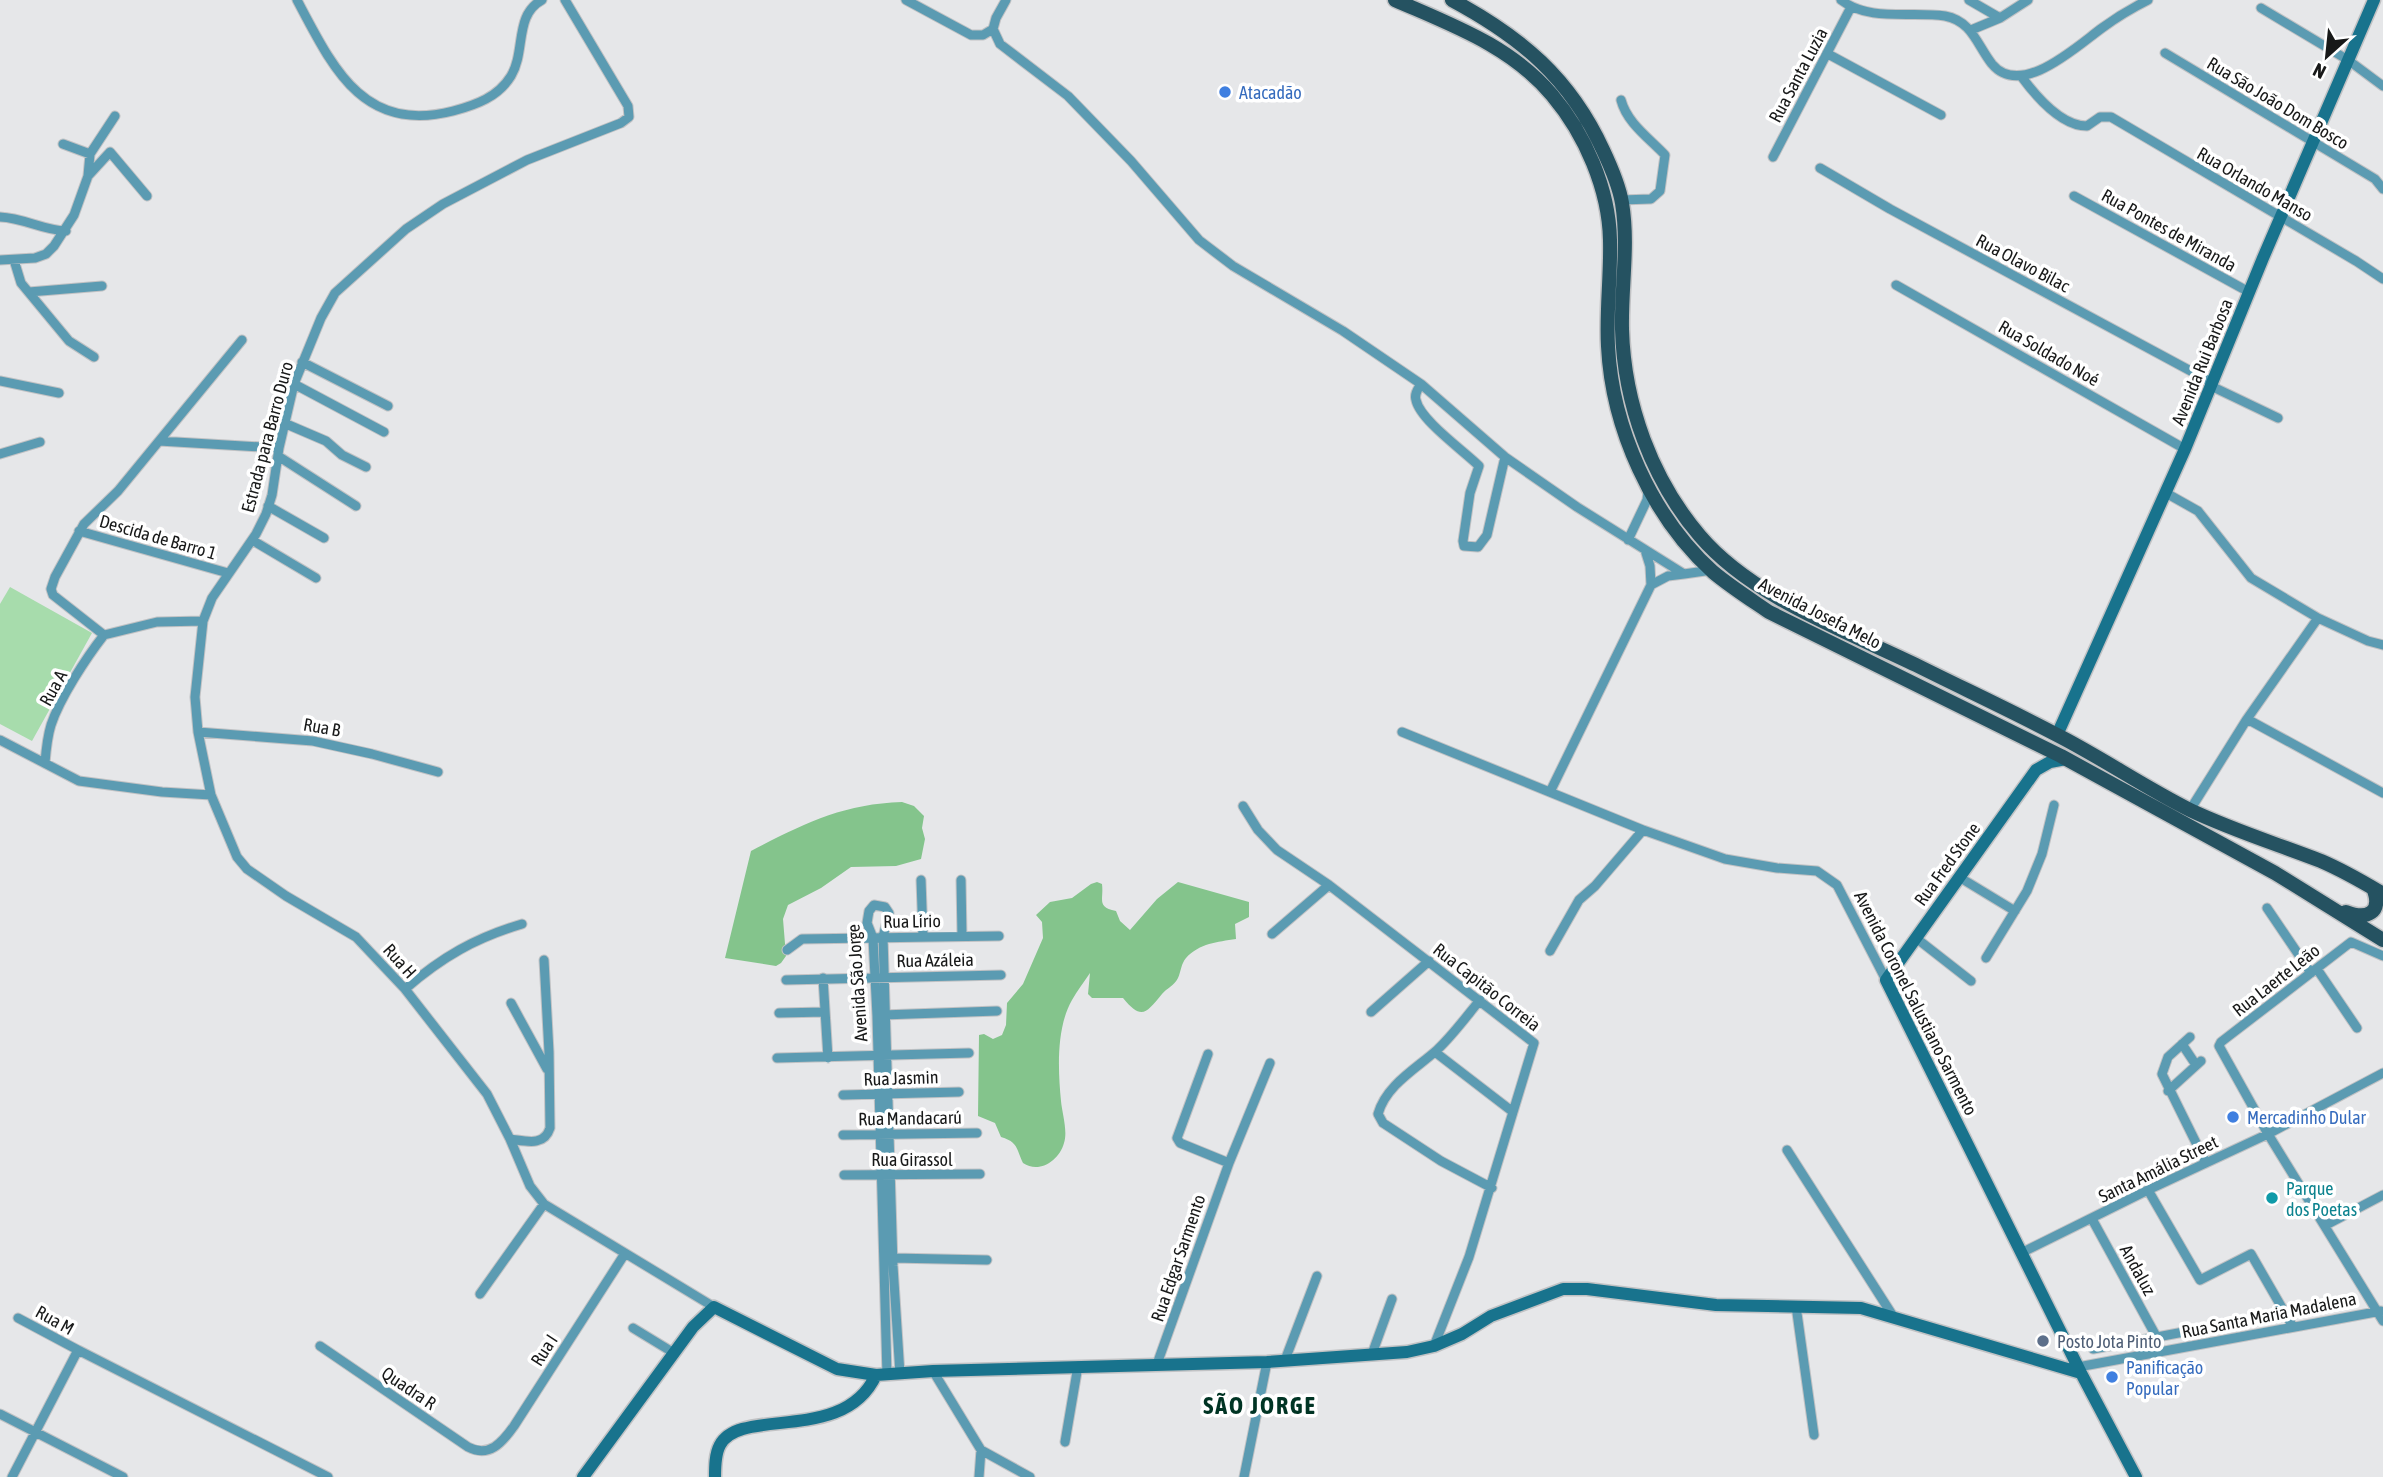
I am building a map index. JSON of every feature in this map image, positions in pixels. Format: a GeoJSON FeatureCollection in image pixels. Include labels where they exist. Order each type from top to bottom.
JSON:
{"type":"FeatureCollection","features":[{"type":"Feature","properties":{"kind":"main road","name":"Avenida Josefa Melo"},"geometry":{"type":"LineString","coordinates":[[1395,0],[1502,49],[1552,94],[1569,118],[1594,166],[1606,208],[1610,239],[1607,320],[1614,393],[1623,428],[1648,485],[1674,527],[1712,570],[1769,612],[2034,742],[2275,873],[2383,938]]}},
{"type":"Feature","properties":{"kind":"main road","name":"Avenida Josefa Melo"},"geometry":{"type":"LineString","coordinates":[[1452,0],[1511,36],[1544,62],[1569,90],[1590,122],[1611,167],[1622,200],[1626,238],[1622,328],[1628,382],[1650,455],[1667,488],[1701,537],[1744,576],[1774,596],[2057,735],[2190,810],[2325,863],[2378,891]]}},
{"type":"Feature","properties":{"kind":"main road"},"geometry":{"type":"LineString","coordinates":[[2325,904],[2355,915],[2366,916],[2372,914],[2378,891]]}},
{"type":"Feature","properties":{"kind":"main road"},"geometry":{"type":"LineString","coordinates":[[2383,925],[2383,938]]}},
{"type":"Feature","properties":{"kind":"street"},"geometry":{"type":"LineString","coordinates":[[296,0],[319,43],[344,79],[365,99],[386,111],[410,116],[436,115],[462,109],[482,102],[503,86],[516,64],[525,16],[541,0]]}},
{"type":"Feature","properties":{"kind":"street","name":"Estrada para Barro Duro"},"geometry":{"type":"LineString","coordinates":[[211,795],[198,732],[195,697],[203,621],[212,598],[252,540],[268,506],[294,384],[321,318],[335,293],[406,229],[443,204],[527,160],[628,119],[628,106],[565,0]]}},
{"type":"Feature","properties":{"kind":"street"},"geometry":{"type":"LineString","coordinates":[[906,0],[971,35],[983,35],[993,29]]}},
{"type":"Feature","properties":{"kind":"street"},"geometry":{"type":"LineString","coordinates":[[1006,0],[993,29],[1000,44],[1068,96],[1131,161],[1199,240],[1233,265],[1342,331],[1421,384],[1505,457],[1628,540],[1684,574]]}},
{"type":"Feature","properties":{"kind":"street"},"geometry":{"type":"LineString","coordinates":[[1841,0],[1851,7],[1879,13],[1948,17],[1971,30],[1994,66],[2006,74],[2021,76],[2057,62],[2123,13],[2148,0]]}},
{"type":"Feature","properties":{"kind":"street"},"geometry":{"type":"LineString","coordinates":[[1969,0],[2000,19]]}},
{"type":"Feature","properties":{"kind":"street"},"geometry":{"type":"LineString","coordinates":[[1971,30],[2000,19],[2028,0]]}},
{"type":"Feature","properties":{"kind":"street","name":"Avenida Rui Barbosa"},"geometry":{"type":"LineString","coordinates":[[2057,735],[2185,449],[2374,0]]}},
{"type":"Feature","properties":{"kind":"street","name":"Rua Santa Luzia"},"geometry":{"type":"LineString","coordinates":[[1773,157],[1851,7]]}},
{"type":"Feature","properties":{"kind":"street"},"geometry":{"type":"LineString","coordinates":[[2260,8],[2348,60],[2383,86]]}},
{"type":"Feature","properties":{"kind":"street"},"geometry":{"type":"LineString","coordinates":[[1828,54],[1941,114]]}},
{"type":"Feature","properties":{"kind":"street","name":"Rua São João Dom Bosco"},"geometry":{"type":"LineString","coordinates":[[2165,54],[2375,179],[2383,189]]}},
{"type":"Feature","properties":{"kind":"street","name":"Rua Orlando Manso"},"geometry":{"type":"LineString","coordinates":[[2021,76],[2045,102],[2073,123],[2087,126],[2099,117],[2111,117],[2383,279]]}},
{"type":"Feature","properties":{"kind":"street"},"geometry":{"type":"LineString","coordinates":[[1621,100],[1622,106],[1641,132],[1664,155],[1660,191],[1651,199],[1622,200]]}},
{"type":"Feature","properties":{"kind":"street"},"geometry":{"type":"LineString","coordinates":[[0,260],[35,258],[46,254],[66,231],[88,176],[90,154],[115,116]]}},
{"type":"Feature","properties":{"kind":"street"},"geometry":{"type":"LineString","coordinates":[[63,144],[90,154]]}},
{"type":"Feature","properties":{"kind":"street"},"geometry":{"type":"LineString","coordinates":[[88,176],[110,152],[147,196]]}},
{"type":"Feature","properties":{"kind":"street","name":"Rua Olavo Bilac"},"geometry":{"type":"LineString","coordinates":[[1820,168],[1889,209],[2278,418]]}},
{"type":"Feature","properties":{"kind":"street","name":"Rua Pontes de Miranda"},"geometry":{"type":"LineString","coordinates":[[2074,196],[2249,292]]}},
{"type":"Feature","properties":{"kind":"street"},"geometry":{"type":"LineString","coordinates":[[0,217],[28,221],[45,229],[66,231]]}},
{"type":"Feature","properties":{"kind":"street"},"geometry":{"type":"LineString","coordinates":[[14,260],[18,276],[69,341],[94,357]]}},
{"type":"Feature","properties":{"kind":"street","name":"Rua Soldado Noé"},"geometry":{"type":"LineString","coordinates":[[1896,285],[2185,449]]}},
{"type":"Feature","properties":{"kind":"street"},"geometry":{"type":"LineString","coordinates":[[29,292],[102,286]]}},
{"type":"Feature","properties":{"kind":"street"},"geometry":{"type":"LineString","coordinates":[[203,621],[157,622],[104,635],[52,593],[55,577],[79,531],[97,509],[118,491],[242,340]]}},
{"type":"Feature","properties":{"kind":"street"},"geometry":{"type":"LineString","coordinates":[[302,362],[388,406]]}},
{"type":"Feature","properties":{"kind":"street"},"geometry":{"type":"LineString","coordinates":[[0,381],[59,393]]}},
{"type":"Feature","properties":{"kind":"street"},"geometry":{"type":"LineString","coordinates":[[294,384],[384,432]]}},
{"type":"Feature","properties":{"kind":"street"},"geometry":{"type":"LineString","coordinates":[[1421,384],[1416,395],[1418,405],[1441,434],[1479,466],[1467,508],[1462,541],[1464,546],[1478,547],[1487,534],[1505,457]]}},
{"type":"Feature","properties":{"kind":"street"},"geometry":{"type":"LineString","coordinates":[[284,423],[326,441],[342,455],[366,467]]}},
{"type":"Feature","properties":{"kind":"street"},"geometry":{"type":"LineString","coordinates":[[159,441],[279,452],[356,506]]}},
{"type":"Feature","properties":{"kind":"street"},"geometry":{"type":"LineString","coordinates":[[0,454],[40,442]]}},
{"type":"Feature","properties":{"kind":"street"},"geometry":{"type":"LineString","coordinates":[[1628,540],[1647,500],[1648,485]]}},
{"type":"Feature","properties":{"kind":"street"},"geometry":{"type":"LineString","coordinates":[[2166,493],[2198,511],[2251,578],[2318,618],[2368,642],[2383,645]]}},
{"type":"Feature","properties":{"kind":"street"},"geometry":{"type":"LineString","coordinates":[[268,506],[324,538]]}},
{"type":"Feature","properties":{"kind":"street","name":"Descida de Barro 1"},"geometry":{"type":"LineString","coordinates":[[79,531],[228,573]]}},
{"type":"Feature","properties":{"kind":"street"},"geometry":{"type":"LineString","coordinates":[[252,540],[316,578]]}},
{"type":"Feature","properties":{"kind":"street"},"geometry":{"type":"LineString","coordinates":[[1550,792],[1651,585],[1650,566],[1644,550]]}},
{"type":"Feature","properties":{"kind":"street"},"geometry":{"type":"LineString","coordinates":[[1651,585],[1668,576],[1712,570]]}},
{"type":"Feature","properties":{"kind":"street"},"geometry":{"type":"LineString","coordinates":[[2190,810],[2247,719],[2318,618]]}},
{"type":"Feature","properties":{"kind":"street","name":"Rua A"},"geometry":{"type":"LineString","coordinates":[[46,764],[47,740],[52,722],[88,657],[104,635]]}},
{"type":"Feature","properties":{"kind":"street"},"geometry":{"type":"LineString","coordinates":[[2247,719],[2383,793]]}},
{"type":"Feature","properties":{"kind":"street","name":"Rua B"},"geometry":{"type":"LineString","coordinates":[[198,732],[313,741],[438,772]]}},
{"type":"Feature","properties":{"kind":"street","name":"Avenida Coronel Salustiano Sarmento"},"geometry":{"type":"LineString","coordinates":[[1402,732],[1643,830],[1725,859],[1777,868],[1817,871],[1837,886],[2136,1477]]}},
{"type":"Feature","properties":{"kind":"street"},"geometry":{"type":"LineString","coordinates":[[0,740],[79,781],[211,795]]}},
{"type":"Feature","properties":{"kind":"street"},"geometry":{"type":"LineString","coordinates":[[2034,742],[2036,770]]}},
{"type":"Feature","properties":{"kind":"street"},"geometry":{"type":"LineString","coordinates":[[2036,770],[2066,759]]}},
{"type":"Feature","properties":{"kind":"street","name":"Rua Fred Stone"},"geometry":{"type":"LineString","coordinates":[[1886,980],[2036,770]]}},
{"type":"Feature","properties":{"kind":"street","name":"Rua H"},"geometry":{"type":"LineString","coordinates":[[211,795],[237,857],[247,869],[286,896],[350,932],[405,989],[487,1094],[530,1186],[544,1204],[624,1255],[714,1307]]}},
{"type":"Feature","properties":{"kind":"street"},"geometry":{"type":"LineString","coordinates":[[1986,958],[2015,911],[2039,862],[2054,805]]}},
{"type":"Feature","properties":{"kind":"street","name":"Rua Capitão Correia"},"geometry":{"type":"LineString","coordinates":[[1242,806],[1269,842],[1429,961],[1535,1045],[1469,1257],[1434,1346]]}},
{"type":"Feature","properties":{"kind":"street"},"geometry":{"type":"LineString","coordinates":[[1550,951],[1579,900],[1595,886],[1643,830]]}},
{"type":"Feature","properties":{"kind":"street"},"geometry":{"type":"LineString","coordinates":[[1959,877],[2015,911]]}},
{"type":"Feature","properties":{"kind":"street"},"geometry":{"type":"LineString","coordinates":[[921,880],[923,936]]}},
{"type":"Feature","properties":{"kind":"street"},"geometry":{"type":"LineString","coordinates":[[961,880],[962,936]]}},
{"type":"Feature","properties":{"kind":"street"},"geometry":{"type":"LineString","coordinates":[[1272,934],[1329,885]]}},
{"type":"Feature","properties":{"kind":"street"},"geometry":{"type":"LineString","coordinates":[[2267,908],[2357,1028]]}},
{"type":"Feature","properties":{"kind":"street"},"geometry":{"type":"LineString","coordinates":[[405,989],[464,946],[487,935],[522,924]]}},
{"type":"Feature","properties":{"kind":"street","name":"Rua Lírio"},"geometry":{"type":"LineString","coordinates":[[787,950],[802,939],[999,936]]}},
{"type":"Feature","properties":{"kind":"street","name":"Avenida São Jorge"},"geometry":{"type":"LineString","coordinates":[[878,938],[886,976],[882,1015],[890,1263],[884,1375]]}},
{"type":"Feature","properties":{"kind":"street","name":"Avenida São Jorge"},"geometry":{"type":"LineString","coordinates":[[878,938],[875,976],[882,1015]]}},
{"type":"Feature","properties":{"kind":"street"},"geometry":{"type":"LineString","coordinates":[[1916,938],[1971,981]]}},
{"type":"Feature","properties":{"kind":"street","name":"Rua Laerte Leão"},"geometry":{"type":"LineString","coordinates":[[2268,1134],[2219,1045],[2353,942],[2383,956]]}},
{"type":"Feature","properties":{"kind":"street"},"geometry":{"type":"LineString","coordinates":[[510,1139],[535,1142],[546,1138],[550,1128],[544,960]]}},
{"type":"Feature","properties":{"kind":"street"},"geometry":{"type":"LineString","coordinates":[[1371,1012],[1429,961]]}},
{"type":"Feature","properties":{"kind":"street","name":"Rua Azáleia"},"geometry":{"type":"LineString","coordinates":[[786,981],[875,976],[1002,975]]}},
{"type":"Feature","properties":{"kind":"street"},"geometry":{"type":"LineString","coordinates":[[823,978],[828,1058]]}},
{"type":"Feature","properties":{"kind":"street"},"geometry":{"type":"LineString","coordinates":[[1480,1000],[1435,1052],[1400,1081],[1384,1101],[1378,1114],[1383,1123],[1492,1188]]}},
{"type":"Feature","properties":{"kind":"street"},"geometry":{"type":"LineString","coordinates":[[511,1003],[550,1074]]}},
{"type":"Feature","properties":{"kind":"street"},"geometry":{"type":"LineString","coordinates":[[779,1013],[825,1012]]}},
{"type":"Feature","properties":{"kind":"street"},"geometry":{"type":"LineString","coordinates":[[882,1015],[997,1012]]}},
{"type":"Feature","properties":{"kind":"street"},"geometry":{"type":"LineString","coordinates":[[2190,1037],[2168,1058],[2163,1069],[2163,1079],[2206,1163]]}},
{"type":"Feature","properties":{"kind":"street"},"geometry":{"type":"LineString","coordinates":[[2168,1091],[2198,1063],[2182,1044]]}},
{"type":"Feature","properties":{"kind":"street"},"geometry":{"type":"LineString","coordinates":[[1435,1052],[1513,1112]]}},
{"type":"Feature","properties":{"kind":"street"},"geometry":{"type":"LineString","coordinates":[[778,1058],[969,1053]]}},
{"type":"Feature","properties":{"kind":"street"},"geometry":{"type":"LineString","coordinates":[[1208,1054],[1177,1139],[1180,1143],[1228,1163]]}},
{"type":"Feature","properties":{"kind":"street","name":"Rua Edgar Sarmento"},"geometry":{"type":"LineString","coordinates":[[1157,1364],[1228,1163],[1270,1063]]}},
{"type":"Feature","properties":{"kind":"street","name":"Santa Amália Street"},"geometry":{"type":"LineString","coordinates":[[2021,1253],[2268,1134],[2383,1073]]}},
{"type":"Feature","properties":{"kind":"street","name":"Rua Jasmin"},"geometry":{"type":"LineString","coordinates":[[843,1095],[959,1092]]}},
{"type":"Feature","properties":{"kind":"street","name":"Rua Mandacarú"},"geometry":{"type":"LineString","coordinates":[[843,1135],[977,1133]]}},
{"type":"Feature","properties":{"kind":"street"},"geometry":{"type":"LineString","coordinates":[[2268,1134],[2380,1311],[2383,1321]]}},
{"type":"Feature","properties":{"kind":"street"},"geometry":{"type":"LineString","coordinates":[[1787,1150],[1893,1316]]}},
{"type":"Feature","properties":{"kind":"street","name":"Rua Girassol"},"geometry":{"type":"LineString","coordinates":[[844,1175],[980,1174]]}},
{"type":"Feature","properties":{"kind":"street"},"geometry":{"type":"LineString","coordinates":[[2148,1190],[2200,1280],[2251,1254],[2293,1327]]}},
{"type":"Feature","properties":{"kind":"street"},"geometry":{"type":"LineString","coordinates":[[2326,1225],[2383,1195]]}},
{"type":"Feature","properties":{"kind":"street"},"geometry":{"type":"LineString","coordinates":[[480,1294],[544,1204]]}},
{"type":"Feature","properties":{"kind":"street","name":"Andaluz"},"geometry":{"type":"LineString","coordinates":[[2092,1219],[2156,1336]]}},
{"type":"Feature","properties":{"kind":"street","name":"Rua I"},"geometry":{"type":"LineString","coordinates":[[481,1452],[495,1448],[514,1426],[624,1255]]}},
{"type":"Feature","properties":{"kind":"street"},"geometry":{"type":"LineString","coordinates":[[890,1263],[987,1260]]}},
{"type":"Feature","properties":{"kind":"street"},"geometry":{"type":"LineString","coordinates":[[1285,1360],[1317,1276]]}},
{"type":"Feature","properties":{"kind":"street"},"geometry":{"type":"LineString","coordinates":[[583,1477],[693,1327],[714,1307],[822,1363],[849,1373],[884,1375],[1078,1366],[1268,1362],[1407,1352],[1434,1346],[1462,1334],[1491,1316],[1563,1289],[1612,1290],[1716,1305],[1861,1308],[2080,1370]]}},
{"type":"Feature","properties":{"kind":"street"},"geometry":{"type":"LineString","coordinates":[[1372,1354],[1392,1299]]}},
{"type":"Feature","properties":{"kind":"street"},"geometry":{"type":"LineString","coordinates":[[1796,1306],[1814,1435]]}},
{"type":"Feature","properties":{"kind":"street","name":"Rua Santa Maria Madalena"},"geometry":{"type":"LineString","coordinates":[[2080,1370],[2380,1311]]}},
{"type":"Feature","properties":{"kind":"street","name":"Rua M"},"geometry":{"type":"LineString","coordinates":[[18,1318],[328,1477]]}},
{"type":"Feature","properties":{"kind":"street"},"geometry":{"type":"LineString","coordinates":[[2093,1349],[2221,1325]]}},
{"type":"Feature","properties":{"kind":"street"},"geometry":{"type":"LineString","coordinates":[[633,1328],[674,1353]]}},
{"type":"Feature","properties":{"kind":"street","name":"Quadra R"},"geometry":{"type":"LineString","coordinates":[[320,1346],[468,1447],[481,1452]]}},
{"type":"Feature","properties":{"kind":"street"},"geometry":{"type":"LineString","coordinates":[[12,1477],[78,1350]]}},
{"type":"Feature","properties":{"kind":"street"},"geometry":{"type":"LineString","coordinates":[[1244,1477],[1268,1362]]}},
{"type":"Feature","properties":{"kind":"street"},"geometry":{"type":"LineString","coordinates":[[1065,1442],[1078,1366]]}},
{"type":"Feature","properties":{"kind":"street"},"geometry":{"type":"LineString","coordinates":[[933,1371],[981,1450],[979,1477]]}},
{"type":"Feature","properties":{"kind":"street"},"geometry":{"type":"LineString","coordinates":[[849,1373],[855,1384],[853,1400]]}},
{"type":"Feature","properties":{"kind":"street"},"geometry":{"type":"LineString","coordinates":[[715,1477],[719,1445],[724,1438],[764,1424],[817,1419],[830,1415],[884,1375]]}},
{"type":"Feature","properties":{"kind":"street"},"geometry":{"type":"LineString","coordinates":[[853,1400],[873,1393],[884,1375]]}},
{"type":"Feature","properties":{"kind":"street"},"geometry":{"type":"LineString","coordinates":[[0,1414],[123,1477]]}},
{"type":"Feature","properties":{"kind":"street"},"geometry":{"type":"LineString","coordinates":[[981,1450],[1030,1477]]}},
{"type":"Feature","properties":{"kind":"green space"},"geometry":{"type":"Polygon","coordinates":[[[10,587],[92,633],[32,741],[0,724],[0,604],[10,587]]]}},
{"type":"Feature","properties":{"kind":"green space"},"geometry":{"type":"Polygon","coordinates":[[[902,802],[914,806],[924,816],[922,828],[925,839],[921,859],[896,866],[851,867],[821,888],[788,905],[783,919],[786,956],[776,966],[725,958],[751,851],[788,832],[842,811],[902,802]]]}},
{"type":"Feature","properties":{"kind":"green space"},"geometry":{"type":"Polygon","coordinates":[[[1097,882],[1102,884],[1103,905],[1116,911],[1120,921],[1130,930],[1157,899],[1178,882],[1249,902],[1249,917],[1235,924],[1236,939],[1209,944],[1191,953],[1184,960],[1175,983],[1144,1012],[1135,1010],[1123,998],[1092,998],[1088,994],[1090,973],[1067,1011],[1059,1049],[1064,1143],[1058,1155],[1048,1164],[1029,1166],[1023,1163],[1014,1143],[1001,1137],[995,1123],[978,1116],[979,1035],[984,1034],[993,1039],[1002,1035],[1006,1025],[1007,1003],[1023,984],[1043,938],[1042,922],[1036,915],[1050,902],[1072,898],[1097,882]]]}},
{"type":"Feature","properties":{"kind":"place","name":"Atacadão"},"geometry":{"type":"Point","coordinates":[1225,92]}},
{"type":"Feature","properties":{"kind":"place","name":"Mercadinho Dular"},"geometry":{"type":"Point","coordinates":[2233,1117]}},
{"type":"Feature","properties":{"kind":"place","name":"Parque dos Poetas"},"geometry":{"type":"Point","coordinates":[2272,1198]}},
{"type":"Feature","properties":{"kind":"place","name":"Posto Jota Pinto"},"geometry":{"type":"Point","coordinates":[2043,1341]}},
{"type":"Feature","properties":{"kind":"place","name":"Panificação Popular"},"geometry":{"type":"Point","coordinates":[2112,1377]}},
{"type":"Feature","properties":{"kind":"district","name":"SÃO JORGE"},"geometry":{"type":"Point","coordinates":[1260,1405]}}]}
